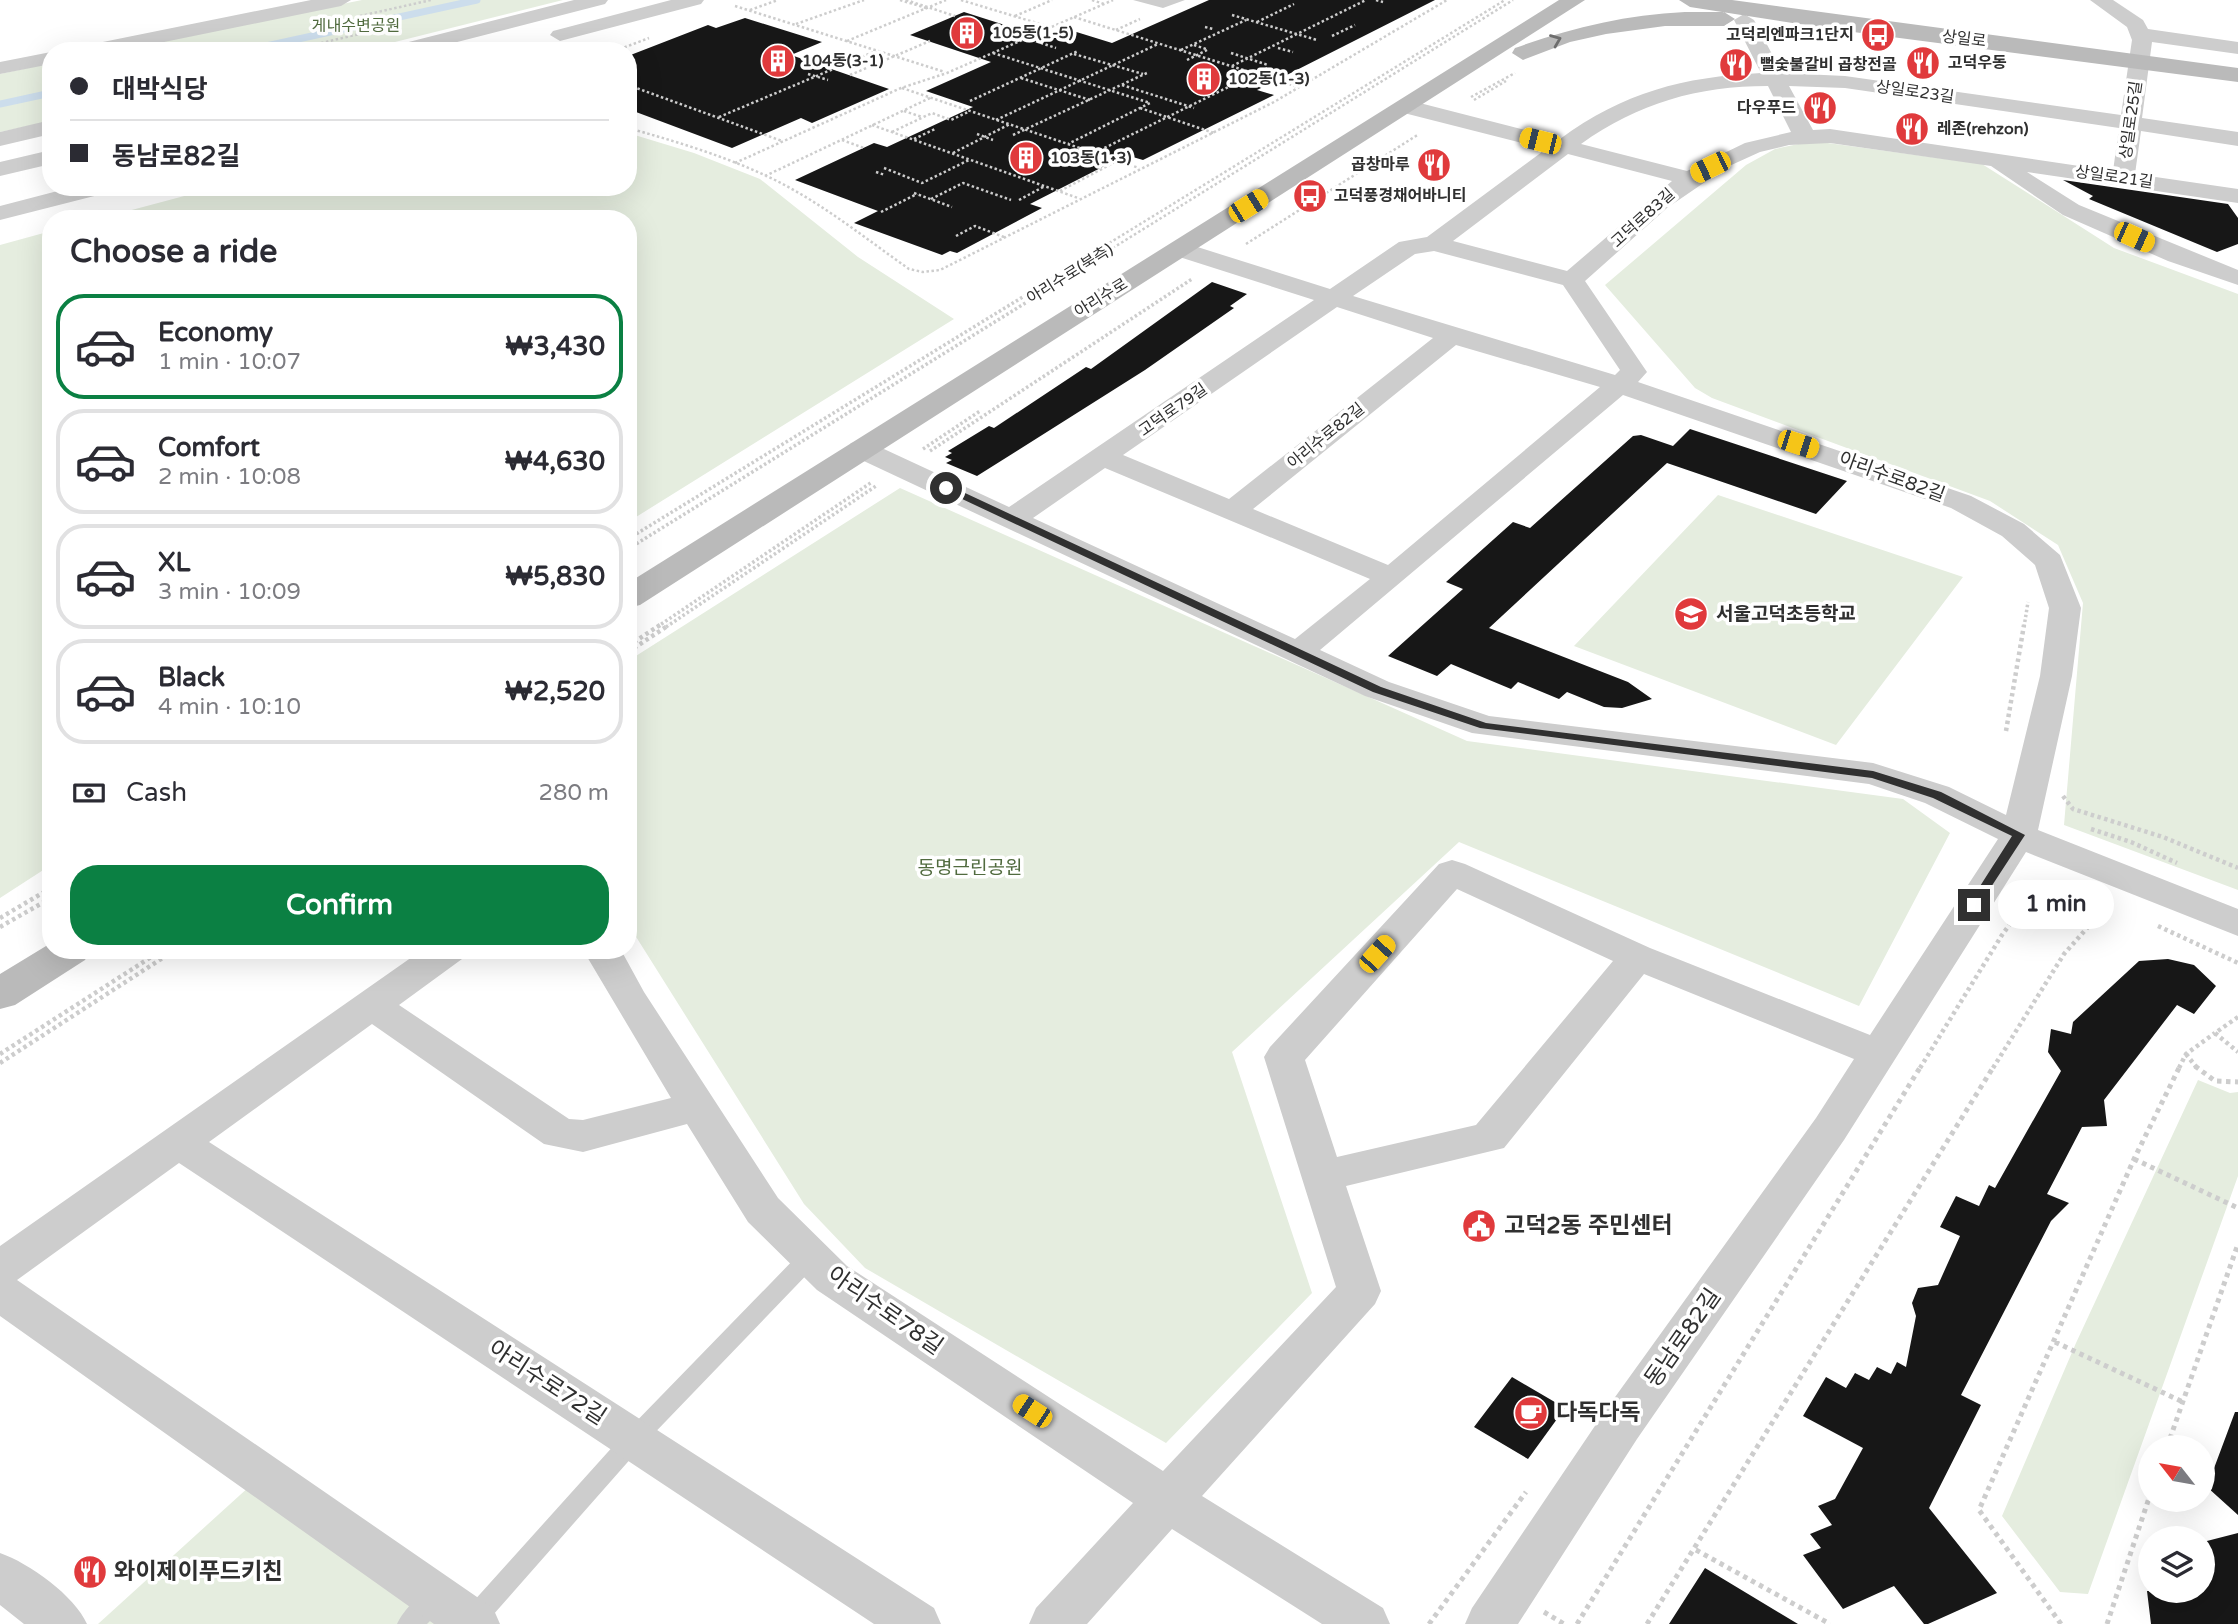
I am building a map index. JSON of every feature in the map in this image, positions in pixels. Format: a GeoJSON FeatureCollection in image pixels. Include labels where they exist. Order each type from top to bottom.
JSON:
{"type":"FeatureCollection","features":[{"type":"Feature","properties":{"kind":"main road","name":"아리수로"},"geometry":{"type":"LineString","coordinates":[[637,592],[1574,0]]}},
{"type":"Feature","properties":{"kind":"main road","name":"상일로"},"geometry":{"type":"LineString","coordinates":[[1690,0],[1838,23],[2238,75]]}},
{"type":"Feature","properties":{"kind":"main road"},"geometry":{"type":"LineString","coordinates":[[1467,68],[1602,28],[1747,10],[1838,23]]}},
{"type":"Feature","properties":{"kind":"main road"},"geometry":{"type":"LineString","coordinates":[[0,994],[56,959]]}},
{"type":"Feature","properties":{"kind":"street"},"geometry":{"type":"LineString","coordinates":[[133,42],[341,0]]}},
{"type":"Feature","properties":{"kind":"street"},"geometry":{"type":"LineString","coordinates":[[432,42],[598,0]]}},
{"type":"Feature","properties":{"kind":"street"},"geometry":{"type":"LineString","coordinates":[[544,39],[694,0]]}},
{"type":"Feature","properties":{"kind":"street"},"geometry":{"type":"LineString","coordinates":[[2100,0],[2125,14],[2136,24],[2140,34],[2238,48]]}},
{"type":"Feature","properties":{"kind":"street"},"geometry":{"type":"LineString","coordinates":[[1747,10],[1772,78],[1804,135]]}},
{"type":"Feature","properties":{"kind":"street","name":"상일로25길"},"geometry":{"type":"LineString","coordinates":[[2123,178],[2142,40],[2140,34]]}},
{"type":"Feature","properties":{"kind":"street"},"geometry":{"type":"LineString","coordinates":[[0,68],[42,60]]}},
{"type":"Feature","properties":{"kind":"street","name":"상일로23길"},"geometry":{"type":"LineString","coordinates":[[1564,147],[1624,107],[1644,100],[1687,87],[1772,78],[1845,82],[2238,139]]}},
{"type":"Feature","properties":{"kind":"street"},"geometry":{"type":"LineString","coordinates":[[1408,107],[1687,178]]}},
{"type":"Feature","properties":{"kind":"street"},"geometry":{"type":"LineString","coordinates":[[0,139],[42,129]]}},
{"type":"Feature","properties":{"kind":"street","name":"고덕로83길"},"geometry":{"type":"LineString","coordinates":[[1572,281],[1687,178],[1762,142],[1804,135],[1842,137],[1990,159],[2071,210],[2177,256],[2238,278]]}},
{"type":"Feature","properties":{"kind":"street"},"geometry":{"type":"LineString","coordinates":[[1434,244],[1564,147]]}},
{"type":"Feature","properties":{"kind":"street"},"geometry":{"type":"LineString","coordinates":[[0,169],[42,159]]}},
{"type":"Feature","properties":{"kind":"street","name":"상일로21길"},"geometry":{"type":"LineString","coordinates":[[1990,159],[2238,196]]}},
{"type":"Feature","properties":{"kind":"street"},"geometry":{"type":"LineString","coordinates":[[0,213],[67,196]]}},
{"type":"Feature","properties":{"kind":"street"},"geometry":{"type":"LineString","coordinates":[[1298,652],[1392,577],[1634,372],[1572,281],[1434,244],[1408,247],[1334,298]]}},
{"type":"Feature","properties":{"kind":"street","name":"아리수로82길"},"geometry":{"type":"LineString","coordinates":[[1179,248],[1452,336],[1618,384],[1961,502],[2013,530],[2049,561],[2065,608],[2056,676],[2019,835]]}},
{"type":"Feature","properties":{"kind":"street","name":"고덕로79길"},"geometry":{"type":"LineString","coordinates":[[1010,520],[1105,458],[1334,298]]}},
{"type":"Feature","properties":{"kind":"street","name":"아리수로82길"},"geometry":{"type":"LineString","coordinates":[[1234,510],[1452,336]]}},
{"type":"Feature","properties":{"kind":"street"},"geometry":{"type":"LineString","coordinates":[[861,449],[911,460],[1010,520],[1377,690],[1484,726],[1873,774],[1937,795],[2019,835],[2238,923]]}},
{"type":"Feature","properties":{"kind":"street"},"geometry":{"type":"LineString","coordinates":[[1105,458],[1392,577]]}},
{"type":"Feature","properties":{"kind":"street","name":"동남로82길"},"geometry":{"type":"LineString","coordinates":[[1490,1624],[1621,1425],[1830,1129],[2019,835]]}},
{"type":"Feature","properties":{"kind":"street"},"geometry":{"type":"LineString","coordinates":[[1054,1624],[1359,1291],[1284,1058],[1452,872],[1637,957],[1877,1053]]}},
{"type":"Feature","properties":{"kind":"street"},"geometry":{"type":"LineString","coordinates":[[1322,1176],[1489,1137],[1637,957]]}},
{"type":"Feature","properties":{"kind":"street"},"geometry":{"type":"LineString","coordinates":[[0,1269],[436,959]]}},
{"type":"Feature","properties":{"kind":"street","name":"아리수로78길"},"geometry":{"type":"LineString","coordinates":[[607,959],[762,1210],[832,1278],[1166,1499],[1365,1624]]}},
{"type":"Feature","properties":{"kind":"street"},"geometry":{"type":"LineString","coordinates":[[372,1005],[559,1133],[583,1136],[697,1106]]}},
{"type":"Feature","properties":{"kind":"street","name":"아리수로72길"},"geometry":{"type":"LineString","coordinates":[[178,1142],[916,1624]]}},
{"type":"Feature","properties":{"kind":"street"},"geometry":{"type":"LineString","coordinates":[[0,1292],[448,1617]]}},
{"type":"Feature","properties":{"kind":"street"},"geometry":{"type":"LineString","coordinates":[[0,1574],[62,1624]]}},
{"type":"Feature","properties":{"kind":"lane"},"geometry":{"type":"LineString","coordinates":[[1138,0],[1163,5],[1180,0]]}},
{"type":"Feature","properties":{"kind":"lane"},"geometry":{"type":"LineString","coordinates":[[448,1617],[633,1440],[810,1257]]}},
{"type":"Feature","properties":{"kind":"path"},"geometry":{"type":"LineString","coordinates":[[749,10],[778,0]]}},
{"type":"Feature","properties":{"kind":"path"},"geometry":{"type":"LineString","coordinates":[[795,24],[864,0]]}},
{"type":"Feature","properties":{"kind":"path"},"geometry":{"type":"LineString","coordinates":[[900,0],[926,8]]}},
{"type":"Feature","properties":{"kind":"path"},"geometry":{"type":"LineString","coordinates":[[906,0],[956,16]]}},
{"type":"Feature","properties":{"kind":"path"},"geometry":{"type":"LineString","coordinates":[[847,41],[946,0]]}},
{"type":"Feature","properties":{"kind":"path"},"geometry":{"type":"LineString","coordinates":[[961,0],[1050,27]]}},
{"type":"Feature","properties":{"kind":"path"},"geometry":{"type":"LineString","coordinates":[[1034,0],[1044,3]]}},
{"type":"Feature","properties":{"kind":"path"},"geometry":{"type":"LineString","coordinates":[[1014,16],[1052,0]]}},
{"type":"Feature","properties":{"kind":"path"},"geometry":{"type":"LineString","coordinates":[[1092,0],[1104,4]]}},
{"type":"Feature","properties":{"kind":"path"},"geometry":{"type":"LineString","coordinates":[[735,163],[901,88],[947,73],[1113,0]]}},
{"type":"Feature","properties":{"kind":"path"},"geometry":{"type":"LineString","coordinates":[[1231,66],[1366,0]]}},
{"type":"Feature","properties":{"kind":"path"},"geometry":{"type":"LineString","coordinates":[[1376,0],[1383,2]]}},
{"type":"Feature","properties":{"kind":"path"},"geometry":{"type":"LineString","coordinates":[[637,131],[735,163],[764,176],[817,205],[909,269],[923,272],[940,270],[1078,198],[1214,133],[1447,0]]}},
{"type":"Feature","properties":{"kind":"path"},"geometry":{"type":"LineString","coordinates":[[637,533],[1503,0]]}},
{"type":"Feature","properties":{"kind":"path","name":"아리수로(북측)"},"geometry":{"type":"LineString","coordinates":[[637,543],[1513,0]]}},
{"type":"Feature","properties":{"kind":"path"},"geometry":{"type":"LineString","coordinates":[[837,1],[846,5]]}},
{"type":"Feature","properties":{"kind":"path"},"geometry":{"type":"LineString","coordinates":[[1257,22],[1294,5]]}},
{"type":"Feature","properties":{"kind":"path"},"geometry":{"type":"LineString","coordinates":[[735,6],[947,73]]}},
{"type":"Feature","properties":{"kind":"path"},"geometry":{"type":"LineString","coordinates":[[1232,15],[1317,40]]}},
{"type":"Feature","properties":{"kind":"path"},"geometry":{"type":"LineString","coordinates":[[1073,17],[1298,87]]}},
{"type":"Feature","properties":{"kind":"path"},"geometry":{"type":"LineString","coordinates":[[1181,50],[1247,19]]}},
{"type":"Feature","properties":{"kind":"path"},"geometry":{"type":"LineString","coordinates":[[1332,36],[1355,24]]}},
{"type":"Feature","properties":{"kind":"path"},"geometry":{"type":"LineString","coordinates":[[1205,27],[1213,29]]}},
{"type":"Feature","properties":{"kind":"path"},"geometry":{"type":"LineString","coordinates":[[1017,35],[1056,48]]}},
{"type":"Feature","properties":{"kind":"path"},"geometry":{"type":"LineString","coordinates":[[850,75],[930,41]]}},
{"type":"Feature","properties":{"kind":"path"},"geometry":{"type":"LineString","coordinates":[[996,120],[1158,44]]}},
{"type":"Feature","properties":{"kind":"path"},"geometry":{"type":"LineString","coordinates":[[1186,61],[1207,50],[1193,45]]}},
{"type":"Feature","properties":{"kind":"path"},"geometry":{"type":"LineString","coordinates":[[1278,48],[1293,52]]}},
{"type":"Feature","properties":{"kind":"path"},"geometry":{"type":"LineString","coordinates":[[719,117],[877,51]]}},
{"type":"Feature","properties":{"kind":"path"},"geometry":{"type":"LineString","coordinates":[[970,101],[1078,51]]}},
{"type":"Feature","properties":{"kind":"path"},"geometry":{"type":"LineString","coordinates":[[992,53],[1150,103],[1068,144]]}},
{"type":"Feature","properties":{"kind":"path"},"geometry":{"type":"LineString","coordinates":[[1073,53],[1144,75]]}},
{"type":"Feature","properties":{"kind":"path"},"geometry":{"type":"LineString","coordinates":[[1082,159],[1192,107],[1268,66],[1231,53]]}},
{"type":"Feature","properties":{"kind":"path"},"geometry":{"type":"LineString","coordinates":[[637,640],[1217,259],[1441,116],[1524,69]]}},
{"type":"Feature","properties":{"kind":"path"},"geometry":{"type":"LineString","coordinates":[[1013,135],[1149,72]]}},
{"type":"Feature","properties":{"kind":"path"},"geometry":{"type":"LineString","coordinates":[[808,74],[828,80]]}},
{"type":"Feature","properties":{"kind":"path"},"geometry":{"type":"LineString","coordinates":[[1020,78],[1090,100]]}},
{"type":"Feature","properties":{"kind":"path"},"geometry":{"type":"LineString","coordinates":[[1122,85],[1192,107]]}},
{"type":"Feature","properties":{"kind":"path"},"geometry":{"type":"LineString","coordinates":[[637,88],[783,141]]}},
{"type":"Feature","properties":{"kind":"path"},"geometry":{"type":"LineString","coordinates":[[901,88],[1139,168]]}},
{"type":"Feature","properties":{"kind":"path"},"geometry":{"type":"LineString","coordinates":[[764,176],[930,98]]}},
{"type":"Feature","properties":{"kind":"path"},"geometry":{"type":"LineString","coordinates":[[1139,108],[1214,133]]}},
{"type":"Feature","properties":{"kind":"path"},"geometry":{"type":"LineString","coordinates":[[903,111],[924,117]]}},
{"type":"Feature","properties":{"kind":"path"},"geometry":{"type":"LineString","coordinates":[[891,132],[932,113],[951,120],[970,111]]}},
{"type":"Feature","properties":{"kind":"path"},"geometry":{"type":"LineString","coordinates":[[952,153],[1010,124]]}},
{"type":"Feature","properties":{"kind":"path"},"geometry":{"type":"LineString","coordinates":[[872,125],[1078,198]]}},
{"type":"Feature","properties":{"kind":"path"},"geometry":{"type":"LineString","coordinates":[[913,140],[935,129]]}},
{"type":"Feature","properties":{"kind":"path"},"geometry":{"type":"LineString","coordinates":[[978,134],[993,140]]}},
{"type":"Feature","properties":{"kind":"path"},"geometry":{"type":"LineString","coordinates":[[841,140],[864,148]]}},
{"type":"Feature","properties":{"kind":"path"},"geometry":{"type":"LineString","coordinates":[[884,168],[922,183],[970,160]]}},
{"type":"Feature","properties":{"kind":"path"},"geometry":{"type":"LineString","coordinates":[[1059,191],[1118,161]]}},
{"type":"Feature","properties":{"kind":"path"},"geometry":{"type":"LineString","coordinates":[[876,173],[885,175]]}},
{"type":"Feature","properties":{"kind":"path"},"geometry":{"type":"LineString","coordinates":[[931,199],[963,183],[1011,200]]}},
{"type":"Feature","properties":{"kind":"path"},"geometry":{"type":"LineString","coordinates":[[1019,200],[1045,186]]}},
{"type":"Feature","properties":{"kind":"path"},"geometry":{"type":"LineString","coordinates":[[881,212],[915,193],[952,206]]}},
{"type":"Feature","properties":{"kind":"path"},"geometry":{"type":"LineString","coordinates":[[956,236],[975,226],[1005,238]]}},
{"type":"Feature","properties":{"kind":"path"},"geometry":{"type":"LineString","coordinates":[[637,647],[911,460],[935,461]]}},
{"type":"Feature","properties":{"kind":"path"},"geometry":{"type":"LineString","coordinates":[[2005,738],[2031,590]]}},
{"type":"Feature","properties":{"kind":"path"},"geometry":{"type":"LineString","coordinates":[[2063,784],[2063,796],[2073,809],[2163,837],[2238,868]]}},
{"type":"Feature","properties":{"kind":"path"},"geometry":{"type":"LineString","coordinates":[[1577,1624],[2002,935],[2032,894],[2064,885],[2088,927],[2064,954],[1696,1550],[1647,1624]]}},
{"type":"Feature","properties":{"kind":"path"},"geometry":{"type":"LineString","coordinates":[[0,918],[42,893]]}},
{"type":"Feature","properties":{"kind":"path"},"geometry":{"type":"LineString","coordinates":[[0,927],[42,903]]}},
{"type":"Feature","properties":{"kind":"path"},"geometry":{"type":"LineString","coordinates":[[0,1054],[148,959]]}},
{"type":"Feature","properties":{"kind":"path"},"geometry":{"type":"LineString","coordinates":[[0,1063],[161,959]]}},
{"type":"Feature","properties":{"kind":"path"},"geometry":{"type":"LineString","coordinates":[[2060,1624],[1979,1510],[2134,1159],[2186,1054],[2238,1017]]}},
{"type":"Feature","properties":{"kind":"path"},"geometry":{"type":"LineString","coordinates":[[2215,1033],[2238,1052]]}},
{"type":"Feature","properties":{"kind":"path"},"geometry":{"type":"LineString","coordinates":[[2186,1054],[2195,1068],[2208,1077],[2227,1085],[2238,1082]]}},
{"type":"Feature","properties":{"kind":"path"},"geometry":{"type":"LineString","coordinates":[[2134,1159],[2238,1208]]}},
{"type":"Feature","properties":{"kind":"path"},"geometry":{"type":"LineString","coordinates":[[2171,1435],[2235,1263],[2238,1244]]}},
{"type":"Feature","properties":{"kind":"path"},"geometry":{"type":"LineString","coordinates":[[2055,1342],[2183,1402]]}},
{"type":"Feature","properties":{"kind":"path"},"geometry":{"type":"LineString","coordinates":[[2108,1624],[2144,1512]]}},
{"type":"Feature","properties":{"kind":"path"},"geometry":{"type":"LineString","coordinates":[[1696,1550],[1830,1624]]}},
{"type":"Feature","properties":{"kind":"green space","name":"게내수변공원"},"geometry":{"type":"Polygon","coordinates":[[[362,0],[563,0],[395,42],[155,42],[362,0]]]}},
{"type":"Feature","properties":{"kind":"green space"},"geometry":{"type":"Polygon","coordinates":[[[42,65],[42,123],[0,132],[0,74],[42,65]]]}},
{"type":"Feature","properties":{"kind":"green space"},"geometry":{"type":"Polygon","coordinates":[[[637,136],[694,153],[760,179],[858,257],[954,319],[637,516],[637,210],[132,210],[184,196],[637,196],[637,136]]]}},
{"type":"Feature","properties":{"kind":"green space"},"geometry":{"type":"Polygon","coordinates":[[[1813,141],[1982,164],[2114,248],[2238,294],[2238,890],[2064,825],[2083,603],[2058,545],[1990,501],[1712,398],[1695,388],[1605,285],[1746,165],[1775,149],[1813,141]]]}},
{"type":"Feature","properties":{"kind":"green space"},"geometry":{"type":"Polygon","coordinates":[[[42,233],[42,871],[0,898],[0,245],[42,233]]]}},
{"type":"Feature","properties":{"kind":"green space","name":"동명근린공원"},"geometry":{"type":"Polygon","coordinates":[[[900,488],[1467,741],[1903,799],[1950,833],[1859,1006],[1459,842],[1232,1052],[1312,1293],[1166,1443],[865,1268],[804,1204],[637,938],[637,655],[900,488]]]}},
{"type":"Feature","properties":{"kind":"green space"},"geometry":{"type":"Polygon","coordinates":[[[1718,495],[1963,577],[1836,745],[1574,646],[1718,495]]]}},
{"type":"Feature","properties":{"kind":"green space"},"geometry":{"type":"Polygon","coordinates":[[[2198,1080],[2230,1093],[2238,1092],[2238,1176],[2145,1435],[2138,1435],[2138,1455],[2088,1594],[2060,1592],[2002,1516],[2076,1343],[2198,1080]]]}},
{"type":"Feature","properties":{"kind":"green space"},"geometry":{"type":"Polygon","coordinates":[[[262,1475],[475,1624],[98,1624],[262,1475]]]}},
{"type":"Feature","properties":{"kind":"building"},"geometry":{"type":"Polygon","coordinates":[[[1209,0],[1435,0],[1257,90],[1274,95],[1143,160],[1126,155],[1030,204],[1042,208],[957,253],[950,251],[942,255],[854,223],[878,211],[795,180],[874,143],[887,147],[973,107],[926,91],[991,62],[910,35],[964,12],[1049,39],[1070,30],[1112,43],[1209,0]]]}},
{"type":"Feature","properties":{"kind":"building"},"geometry":{"type":"Polygon","coordinates":[[[745,18],[822,42],[791,55],[889,89],[812,123],[801,118],[732,148],[637,112],[637,53],[708,25],[716,28],[745,18]]]}},
{"type":"Feature","properties":{"kind":"building"},"geometry":{"type":"Polygon","coordinates":[[[2063,180],[2228,204],[2238,218],[2238,244],[2217,252],[2089,199],[2093,196],[2063,180]]]}},
{"type":"Feature","properties":{"kind":"building"},"geometry":{"type":"Polygon","coordinates":[[[1212,282],[1247,294],[1230,306],[1234,308],[1145,370],[977,476],[946,463],[952,460],[945,457],[952,453],[948,451],[989,426],[994,428],[1086,367],[1091,369],[1212,282]]]}},
{"type":"Feature","properties":{"kind":"building"},"geometry":{"type":"Polygon","coordinates":[[[1690,429],[1847,481],[1816,514],[1667,463],[1489,628],[1628,682],[1652,699],[1622,708],[1604,707],[1567,692],[1559,699],[1518,682],[1511,689],[1451,664],[1437,676],[1388,656],[1463,589],[1446,582],[1513,522],[1530,528],[1633,436],[1641,435],[1673,446],[1690,429]]]}},
{"type":"Feature","properties":{"kind":"building"},"geometry":{"type":"Polygon","coordinates":[[[2168,959],[2194,965],[2216,986],[2194,1014],[2177,1005],[2104,1100],[2107,1126],[2082,1127],[2047,1194],[2069,1203],[2051,1221],[1961,1395],[1981,1405],[1929,1508],[1997,1593],[1928,1624],[1924,1624],[1894,1586],[1843,1609],[1803,1555],[1821,1548],[1810,1534],[1832,1525],[1818,1506],[1835,1499],[1863,1448],[1803,1416],[1826,1377],[1846,1388],[1855,1373],[1869,1380],[1877,1367],[1891,1374],[1897,1362],[1906,1367],[1916,1316],[1912,1303],[1918,1288],[1938,1285],[1960,1236],[1940,1227],[1956,1196],[1979,1206],[1989,1185],[1995,1188],[2061,1071],[2048,1052],[2051,1029],[2071,1034],[2073,1022],[2139,961],[2168,959]]]}},
{"type":"Feature","properties":{"kind":"building"},"geometry":{"type":"Polygon","coordinates":[[[1512,1377],[1565,1408],[1528,1459],[1474,1427],[1512,1377]]]}},
{"type":"Feature","properties":{"kind":"building"},"geometry":{"type":"Polygon","coordinates":[[[2235,1412],[2238,1412],[2238,1515],[2216,1495],[2216,1463],[2235,1412]]]}},
{"type":"Feature","properties":{"kind":"building"},"geometry":{"type":"Polygon","coordinates":[[[2238,1533],[2238,1624],[2151,1624],[2148,1603],[2215,1603],[2215,1539],[2238,1533]]]}},
{"type":"Feature","properties":{"kind":"building"},"geometry":{"type":"Polygon","coordinates":[[[1705,1568],[1798,1624],[1669,1624],[1705,1568]]]}},
{"type":"Feature","properties":{"kind":"waterway"},"geometry":{"type":"LineString","coordinates":[[284,42],[477,0]]}},
{"type":"Feature","properties":{"kind":"waterway"},"geometry":{"type":"LineString","coordinates":[[0,104],[42,95]]}},
{"type":"Feature","properties":{"kind":"place","name":"105동(1-5)"},"geometry":{"type":"Point","coordinates":[967,33]}},
{"type":"Feature","properties":{"kind":"place","name":"고덕리엔파크1단지"},"geometry":{"type":"Point","coordinates":[1878,35]}},
{"type":"Feature","properties":{"kind":"place","name":"104동(3-1)"},"geometry":{"type":"Point","coordinates":[778,61]}},
{"type":"Feature","properties":{"kind":"place","name":"고덕우동"},"geometry":{"type":"Point","coordinates":[1923,63]}},
{"type":"Feature","properties":{"kind":"place","name":"뻘숯불갈비 곱창전골"},"geometry":{"type":"Point","coordinates":[1736,65]}},
{"type":"Feature","properties":{"kind":"place","name":"102동(1-3)"},"geometry":{"type":"Point","coordinates":[1204,79]}},
{"type":"Feature","properties":{"kind":"place","name":"다우푸드"},"geometry":{"type":"Point","coordinates":[1820,108]}},
{"type":"Feature","properties":{"kind":"place","name":"레존(rehzon)"},"geometry":{"type":"Point","coordinates":[1912,129]}},
{"type":"Feature","properties":{"kind":"place","name":"103동(1-3)"},"geometry":{"type":"Point","coordinates":[1026,158]}},
{"type":"Feature","properties":{"kind":"place","name":"곱창마루"},"geometry":{"type":"Point","coordinates":[1434,165]}},
{"type":"Feature","properties":{"kind":"place","name":"고덕풍경채어바니티"},"geometry":{"type":"Point","coordinates":[1310,196]}},
{"type":"Feature","properties":{"kind":"place","name":"서울고덕초등학교"},"geometry":{"type":"Point","coordinates":[1691,614]}},
{"type":"Feature","properties":{"kind":"place","name":"고덕2동 주민센터"},"geometry":{"type":"Point","coordinates":[1479,1226]}},
{"type":"Feature","properties":{"kind":"place","name":"다독다독"},"geometry":{"type":"Point","coordinates":[1531,1413]}},
{"type":"Feature","properties":{"kind":"place","name":"와이제이푸드키친"},"geometry":{"type":"Point","coordinates":[90,1572]}},
{"type":"Feature","properties":{"kind":"route"},"geometry":{"type":"LineString","coordinates":[[946,488],[1377,690],[1484,726],[1873,774],[1937,795],[2019,835],[1974,905]]}}]}
